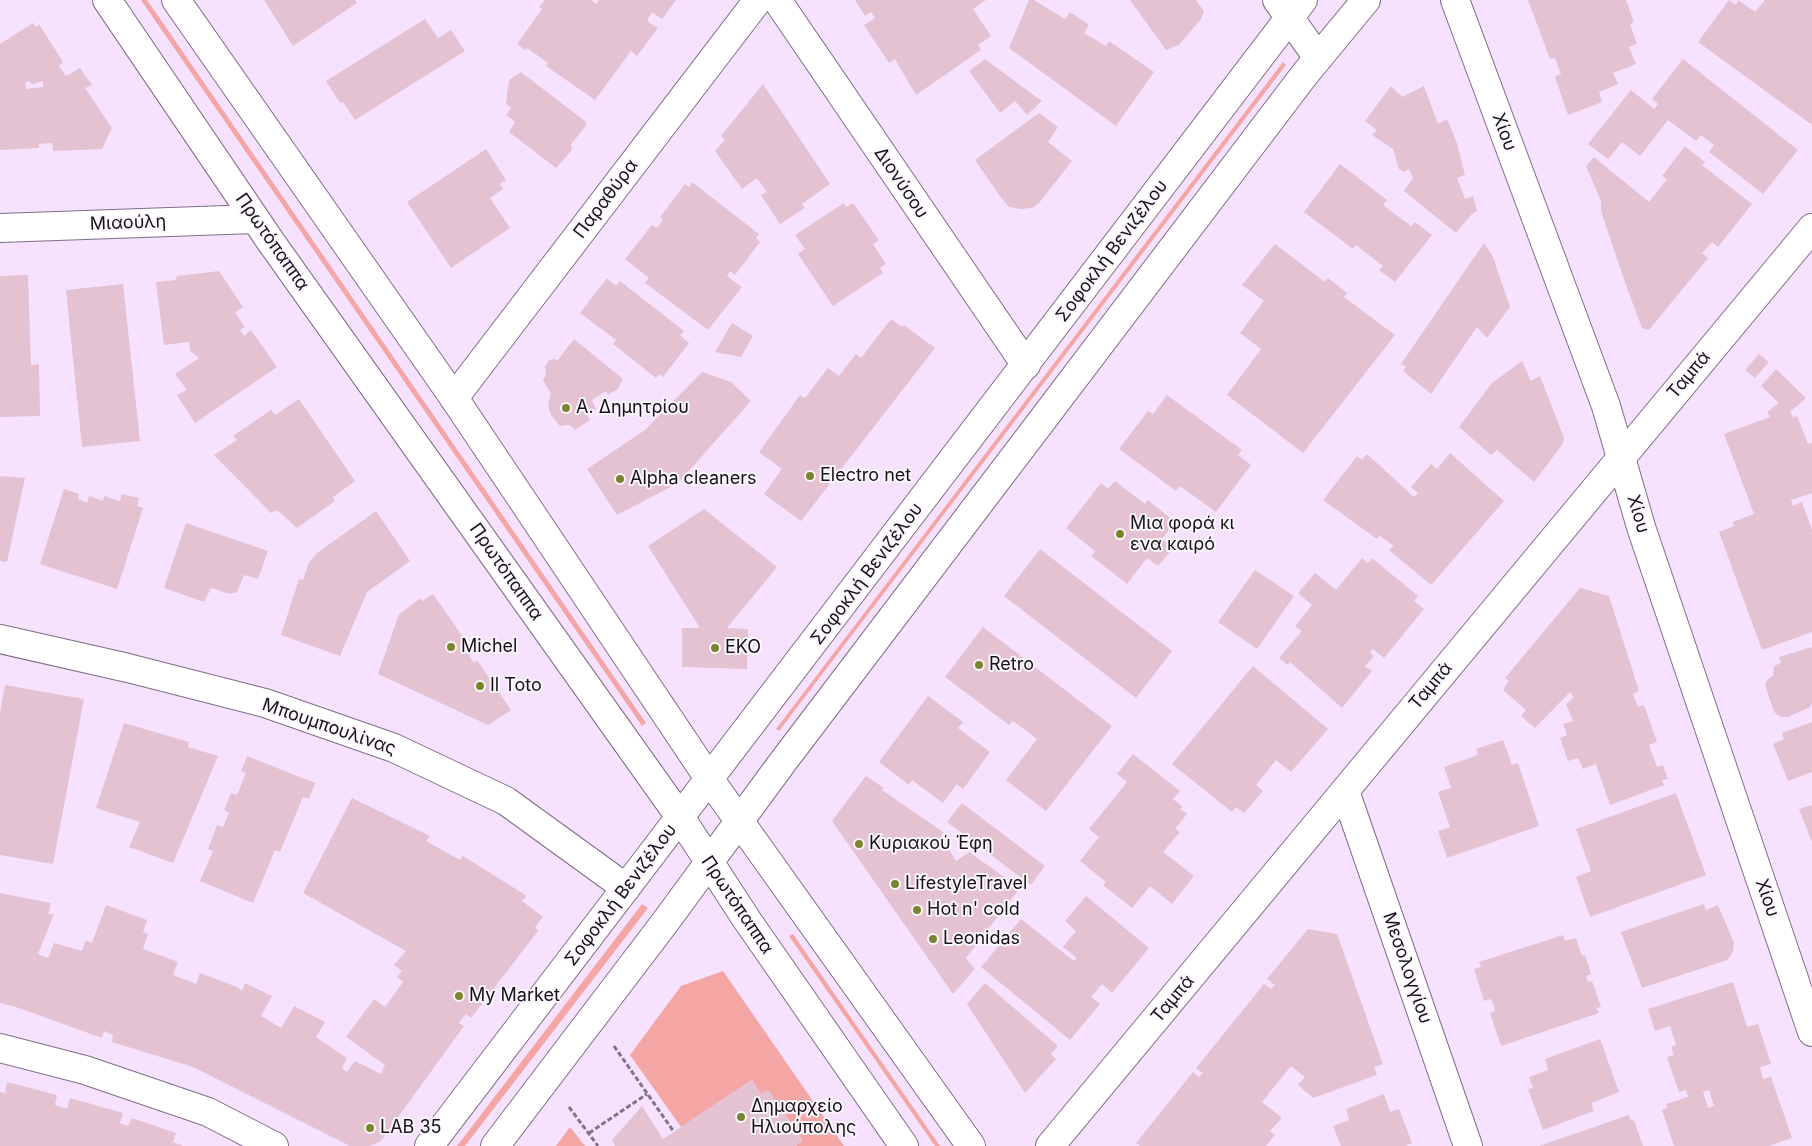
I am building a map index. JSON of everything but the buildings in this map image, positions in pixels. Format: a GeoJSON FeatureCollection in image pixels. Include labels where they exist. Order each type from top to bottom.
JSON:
{"type":"FeatureCollection","features":[{"type":"Feature","properties":{"kind":"street","name":"Πρωτόπαππα"},"geometry":{"type":"LineString","coordinates":[[107,0],[255,219],[680,817],[709,864],[904,1146]]}},
{"type":"Feature","properties":{"kind":"street"},"geometry":{"type":"LineString","coordinates":[[177,0],[454,398],[710,780],[740,819],[971,1146]]}},
{"type":"Feature","properties":{"kind":"street","name":"Παραθύρα"},"geometry":{"type":"LineString","coordinates":[[454,398],[758,0]]}},
{"type":"Feature","properties":{"kind":"street","name":"Διονύσου"},"geometry":{"type":"LineString","coordinates":[[777,0],[1026,365]]}},
{"type":"Feature","properties":{"kind":"street"},"geometry":{"type":"LineString","coordinates":[[495,1146],[709,864],[740,819],[1318,58],[1366,0]]}},
{"type":"Feature","properties":{"kind":"street","name":"Χίου"},"geometry":{"type":"LineString","coordinates":[[1455,0],[1606,406],[1639,521],[1812,1032]]}},
{"type":"Feature","properties":{"kind":"street"},"geometry":{"type":"LineString","coordinates":[[1290,6],[1318,58]]}},
{"type":"Feature","properties":{"kind":"street","name":"Σοφοκλή Βενιζέλου"},"geometry":{"type":"LineString","coordinates":[[429,1146],[1026,365],[1290,6]]}},
{"type":"Feature","properties":{"kind":"street","name":"Μιαούλη"},"geometry":{"type":"LineString","coordinates":[[0,228],[255,219]]}},
{"type":"Feature","properties":{"kind":"street","name":"Ταμπά"},"geometry":{"type":"LineString","coordinates":[[1050,1146],[1812,228]]}},
{"type":"Feature","properties":{"kind":"street","name":"Μπουμπουλίνας"},"geometry":{"type":"LineString","coordinates":[[0,639],[128,668],[265,703],[394,748],[506,801],[626,888]]}},
{"type":"Feature","properties":{"kind":"street","name":"Μεσολογγίου"},"geometry":{"type":"LineString","coordinates":[[1345,791],[1468,1146]]}},
{"type":"Feature","properties":{"kind":"street"},"geometry":{"type":"LineString","coordinates":[[0,1048],[85,1070],[208,1112],[274,1146]]}},
{"type":"Feature","properties":{"kind":"path"},"geometry":{"type":"LineString","coordinates":[[614,1046],[674,1132]]}},
{"type":"Feature","properties":{"kind":"path"},"geometry":{"type":"LineString","coordinates":[[589,1133],[647,1094]]}},
{"type":"Feature","properties":{"kind":"path"},"geometry":{"type":"LineString","coordinates":[[570,1107],[598,1146]]}},
{"type":"Feature","properties":{"kind":"shaded area"},"geometry":{"type":"Polygon","coordinates":[[[141,0],[147,0],[646,723],[642,726],[141,0]]]}},
{"type":"Feature","properties":{"kind":"shaded area"},"geometry":{"type":"Polygon","coordinates":[[[1283,62],[1286,65],[779,731],[776,729],[1283,62]]]}},
{"type":"Feature","properties":{"kind":"shaded area"},"geometry":{"type":"Polygon","coordinates":[[[642,904],[648,908],[465,1146],[457,1146],[642,904]]]}},
{"type":"Feature","properties":{"kind":"shaded area"},"geometry":{"type":"Polygon","coordinates":[[[793,934],[940,1146],[935,1146],[789,936],[793,934]]]}},
{"type":"Feature","properties":{"kind":"shaded area"},"geometry":{"type":"Polygon","coordinates":[[[723,971],[844,1146],[796,1146],[802,1140],[768,1090],[761,1094],[752,1080],[681,1127],[630,1055],[681,986],[723,971]]]}},
{"type":"Feature","properties":{"kind":"shaded area"},"geometry":{"type":"Polygon","coordinates":[[[570,1127],[585,1146],[556,1146],[570,1127]]]}},
{"type":"Feature","properties":{"kind":"place","name":"Α. Δημητρίου"},"geometry":{"type":"Point","coordinates":[566,408]}},
{"type":"Feature","properties":{"kind":"place","name":"Electro net"},"geometry":{"type":"Point","coordinates":[810,476]}},
{"type":"Feature","properties":{"kind":"place","name":"Alpha cleaners"},"geometry":{"type":"Point","coordinates":[620,479]}},
{"type":"Feature","properties":{"kind":"place","name":"Μια φορά κι ενα καιρό"},"geometry":{"type":"Point","coordinates":[1120,534]}},
{"type":"Feature","properties":{"kind":"place","name":"Michel"},"geometry":{"type":"Point","coordinates":[451,647]}},
{"type":"Feature","properties":{"kind":"place","name":"ΕΚΟ"},"geometry":{"type":"Point","coordinates":[715,648]}},
{"type":"Feature","properties":{"kind":"place","name":"Retro"},"geometry":{"type":"Point","coordinates":[979,665]}},
{"type":"Feature","properties":{"kind":"place","name":"Il Toto"},"geometry":{"type":"Point","coordinates":[480,686]}},
{"type":"Feature","properties":{"kind":"place","name":"Κυριακού Έφη"},"geometry":{"type":"Point","coordinates":[859,844]}},
{"type":"Feature","properties":{"kind":"place","name":"LifestyleTravel"},"geometry":{"type":"Point","coordinates":[895,884]}},
{"type":"Feature","properties":{"kind":"place","name":"Hot n' cold"},"geometry":{"type":"Point","coordinates":[917,910]}},
{"type":"Feature","properties":{"kind":"place","name":"Leonidas"},"geometry":{"type":"Point","coordinates":[933,939]}},
{"type":"Feature","properties":{"kind":"place","name":"My Market"},"geometry":{"type":"Point","coordinates":[459,996]}},
{"type":"Feature","properties":{"kind":"place","name":"Δημαρχείο Ηλιούπολης"},"geometry":{"type":"Point","coordinates":[741,1117]}},
{"type":"Feature","properties":{"kind":"place","name":"LAB 35"},"geometry":{"type":"Point","coordinates":[370,1128]}}]}
